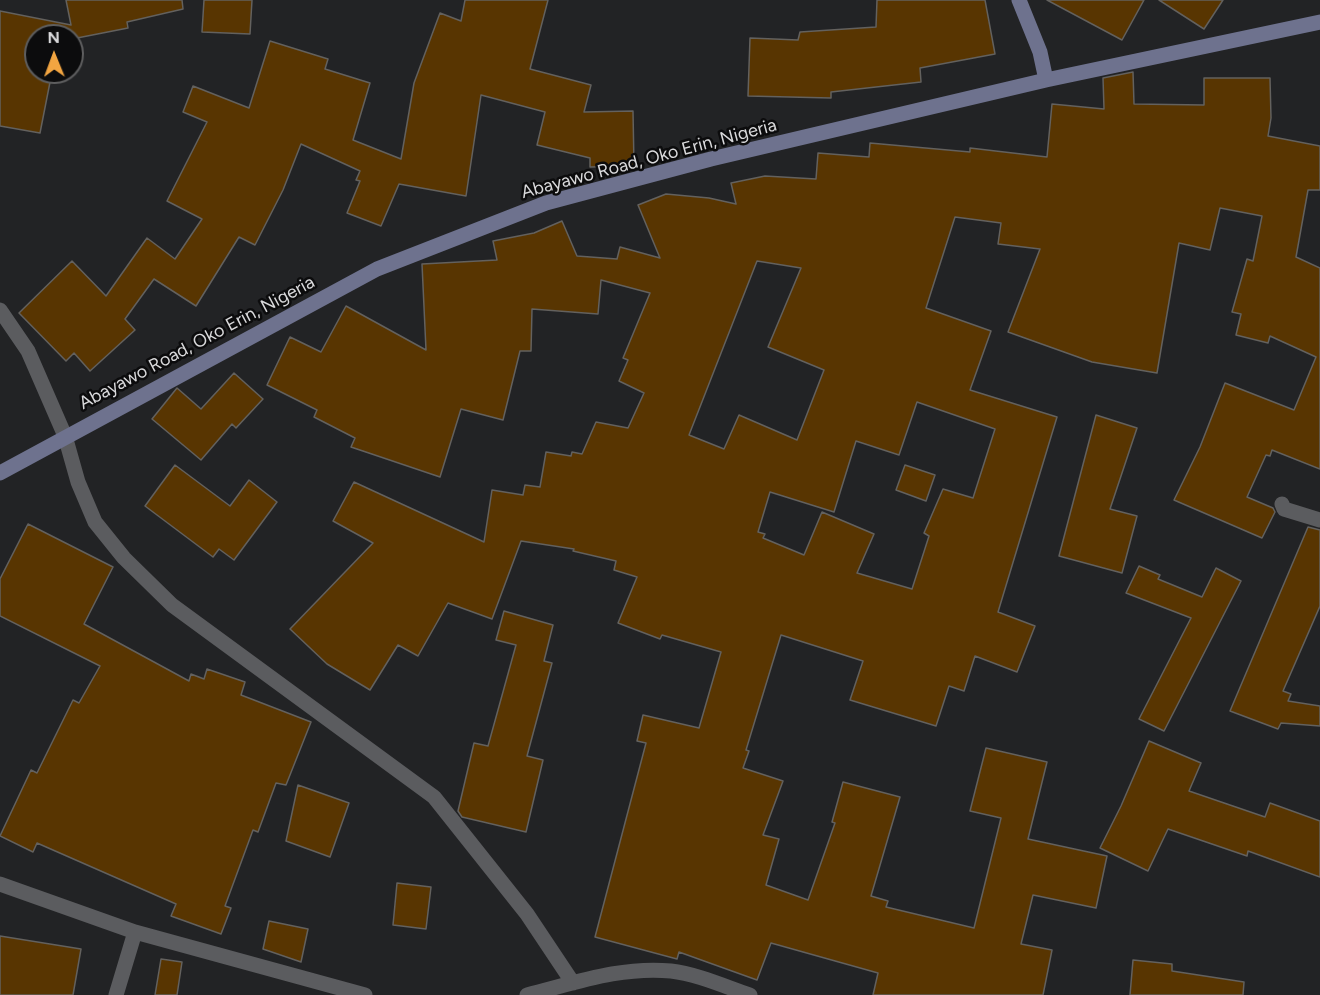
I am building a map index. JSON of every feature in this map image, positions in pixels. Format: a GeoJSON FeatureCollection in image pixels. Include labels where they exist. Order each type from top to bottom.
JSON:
{"type":"FeatureCollection","features":[{"type":"Feature","properties":{"kind":"street"},"geometry":{"type":"LineString","coordinates":[[1019,0],[1040,52],[1046,80]]}},
{"type":"Feature","properties":{"kind":"street","name":"Abayawo Road, Oko Erin, Nigeria"},"geometry":{"type":"LineString","coordinates":[[0,473],[377,269],[546,203],[711,159],[1046,80],[1320,22]]}},
{"type":"Feature","properties":{"kind":"street"},"geometry":{"type":"LineString","coordinates":[[0,310],[28,351],[65,436],[78,482],[95,522],[124,558],[172,605],[434,797],[528,914],[573,983]]}},
{"type":"Feature","properties":{"kind":"street"},"geometry":{"type":"LineString","coordinates":[[1282,504],[1284,509],[1320,520]]}},
{"type":"Feature","properties":{"kind":"street"},"geometry":{"type":"LineString","coordinates":[[0,884],[135,933],[365,995]]}},
{"type":"Feature","properties":{"kind":"street"},"geometry":{"type":"LineString","coordinates":[[116,995],[135,933]]}},
{"type":"Feature","properties":{"kind":"street"},"geometry":{"type":"LineString","coordinates":[[527,995],[616,972],[674,971],[750,995]]}},
{"type":"Feature","properties":{"kind":"building"},"geometry":{"type":"Polygon","coordinates":[[[66,0],[182,0],[183,9],[127,22],[128,28],[84,37],[84,24],[71,24],[66,0]]]}},
{"type":"Feature","properties":{"kind":"building"},"geometry":{"type":"Polygon","coordinates":[[[204,0],[252,0],[250,34],[202,32],[204,0]]]}},
{"type":"Feature","properties":{"kind":"building"},"geometry":{"type":"Polygon","coordinates":[[[465,0],[548,0],[530,69],[591,85],[584,112],[633,111],[634,166],[590,167],[590,158],[537,145],[545,112],[481,95],[466,196],[399,184],[381,226],[347,213],[360,181],[356,180],[360,171],[301,144],[283,190],[255,245],[239,237],[196,306],[154,279],[125,319],[135,330],[90,371],[74,353],[66,361],[19,313],[72,261],[106,296],[147,238],[175,259],[202,219],[167,201],[207,122],[183,112],[193,86],[249,108],[270,41],[328,59],[325,69],[370,83],[353,140],[401,159],[414,83],[440,13],[461,21],[465,0]]]}},
{"type":"Feature","properties":{"kind":"building"},"geometry":{"type":"Polygon","coordinates":[[[877,0],[985,0],[995,54],[920,68],[921,82],[831,92],[831,98],[748,96],[750,38],[798,40],[800,32],[876,27],[877,0]]]}},
{"type":"Feature","properties":{"kind":"building"},"geometry":{"type":"Polygon","coordinates":[[[1047,0],[1144,0],[1122,40],[1047,0]]]}},
{"type":"Feature","properties":{"kind":"building"},"geometry":{"type":"Polygon","coordinates":[[[1159,0],[1223,0],[1204,29],[1159,0]]]}},
{"type":"Feature","properties":{"kind":"building"},"geometry":{"type":"Polygon","coordinates":[[[0,11],[66,24],[24,24],[24,84],[50,84],[40,133],[0,126],[0,11]]]}},
{"type":"Feature","properties":{"kind":"building"},"geometry":{"type":"Polygon","coordinates":[[[1133,72],[1134,104],[1204,105],[1204,78],[1270,78],[1271,118],[1268,136],[1320,146],[1320,190],[1308,190],[1296,257],[1320,268],[1320,469],[1272,450],[1270,456],[1266,455],[1247,497],[1273,508],[1275,512],[1262,538],[1174,500],[1200,447],[1225,383],[1294,410],[1316,357],[1270,336],[1268,343],[1236,335],[1241,314],[1232,312],[1247,259],[1253,261],[1262,216],[1220,208],[1210,250],[1179,243],[1157,373],[1092,362],[1008,332],[1040,249],[998,244],[1001,223],[955,217],[926,308],[991,331],[970,390],[1057,417],[998,612],[1035,626],[1017,672],[975,656],[964,691],[949,686],[936,726],[850,700],[863,661],[781,635],[746,750],[749,751],[743,768],[783,781],[763,835],[779,839],[766,885],[808,900],[835,823],[832,822],[843,782],[900,797],[871,896],[888,901],[886,907],[974,928],[1001,818],[970,811],[986,748],[1047,762],[1028,839],[1107,856],[1096,908],[1033,895],[1021,944],[1052,950],[1043,995],[873,995],[878,973],[771,943],[757,980],[679,952],[677,959],[595,937],[646,743],[637,741],[643,715],[699,728],[721,652],[662,635],[660,639],[618,623],[637,577],[614,570],[616,561],[573,551],[574,549],[521,541],[492,619],[448,603],[418,656],[398,645],[370,690],[327,664],[290,629],[373,543],[333,521],[354,482],[484,542],[492,490],[523,495],[525,485],[540,487],[546,452],[571,456],[572,452],[582,454],[596,422],[628,428],[644,393],[619,381],[628,360],[623,358],[650,293],[601,280],[598,314],[532,309],[531,351],[520,351],[503,420],[461,409],[440,477],[351,447],[355,438],[314,417],[317,410],[267,385],[290,337],[321,352],[346,306],[426,350],[422,264],[497,260],[493,241],[534,233],[562,221],[577,256],[617,259],[620,247],[660,258],[638,205],[666,194],[709,198],[736,204],[731,183],[765,176],[816,179],[818,153],[869,157],[870,143],[970,152],[970,148],[1047,157],[1052,104],[1104,109],[1103,78],[1133,72]],[[757,261],[689,435],[724,449],[739,415],[797,440],[824,370],[768,347],[801,268],[757,261]],[[917,402],[899,455],[856,441],[834,512],[770,492],[758,532],[765,534],[763,538],[804,555],[822,512],[874,534],[857,573],[912,589],[929,536],[924,533],[943,489],[973,498],[995,429],[917,402]]]}},
{"type":"Feature","properties":{"kind":"building"},"geometry":{"type":"Polygon","coordinates":[[[234,373],[263,399],[236,428],[232,424],[201,460],[152,419],[177,388],[201,409],[234,373]]]}},
{"type":"Feature","properties":{"kind":"building"},"geometry":{"type":"Polygon","coordinates":[[[1096,415],[1137,428],[1110,509],[1137,516],[1122,573],[1059,556],[1096,415]]]}},
{"type":"Feature","properties":{"kind":"building"},"geometry":{"type":"Polygon","coordinates":[[[175,465],[230,506],[249,480],[277,502],[234,560],[219,549],[213,557],[145,506],[175,465]]]}},
{"type":"Feature","properties":{"kind":"building"},"geometry":{"type":"Polygon","coordinates":[[[905,465],[935,475],[926,501],[896,490],[905,465]]]}},
{"type":"Feature","properties":{"kind":"building"},"geometry":{"type":"Polygon","coordinates":[[[28,524],[113,567],[84,624],[189,681],[191,674],[204,679],[207,669],[245,682],[241,695],[311,722],[286,785],[276,783],[258,832],[253,830],[225,906],[231,908],[221,934],[171,916],[176,904],[37,843],[33,852],[0,836],[31,770],[37,773],[73,700],[79,703],[100,666],[0,616],[0,579],[28,524]]]}},
{"type":"Feature","properties":{"kind":"building"},"geometry":{"type":"Polygon","coordinates":[[[1308,527],[1320,530],[1320,606],[1283,691],[1291,694],[1288,701],[1320,706],[1320,726],[1281,723],[1278,729],[1230,711],[1308,527]]]}},
{"type":"Feature","properties":{"kind":"building"},"geometry":{"type":"Polygon","coordinates":[[[1139,566],[1160,575],[1158,579],[1202,597],[1216,568],[1241,581],[1164,731],[1139,719],[1191,618],[1126,593],[1139,566]]]}},
{"type":"Feature","properties":{"kind":"building"},"geometry":{"type":"Polygon","coordinates":[[[504,611],[553,625],[544,661],[552,663],[527,756],[543,760],[526,832],[462,817],[458,811],[474,743],[488,746],[516,645],[496,640],[504,611]]]}},
{"type":"Feature","properties":{"kind":"building"},"geometry":{"type":"Polygon","coordinates":[[[1149,741],[1201,763],[1189,791],[1265,817],[1270,803],[1320,821],[1320,877],[1248,851],[1247,856],[1168,829],[1148,871],[1100,848],[1149,741]]]}},
{"type":"Feature","properties":{"kind":"building"},"geometry":{"type":"Polygon","coordinates":[[[298,785],[349,803],[330,857],[286,841],[298,785]]]}},
{"type":"Feature","properties":{"kind":"building"},"geometry":{"type":"Polygon","coordinates":[[[397,883],[431,887],[426,929],[393,925],[397,883]]]}},
{"type":"Feature","properties":{"kind":"building"},"geometry":{"type":"Polygon","coordinates":[[[269,921],[308,929],[301,962],[263,949],[269,921]]]}},
{"type":"Feature","properties":{"kind":"building"},"geometry":{"type":"Polygon","coordinates":[[[0,936],[81,949],[73,995],[0,995],[0,936]]]}},
{"type":"Feature","properties":{"kind":"building"},"geometry":{"type":"Polygon","coordinates":[[[161,959],[182,962],[177,995],[155,995],[161,959]]]}},
{"type":"Feature","properties":{"kind":"building"},"geometry":{"type":"Polygon","coordinates":[[[1133,960],[1172,964],[1172,971],[1244,982],[1243,995],[1130,995],[1133,960]]]}}]}
